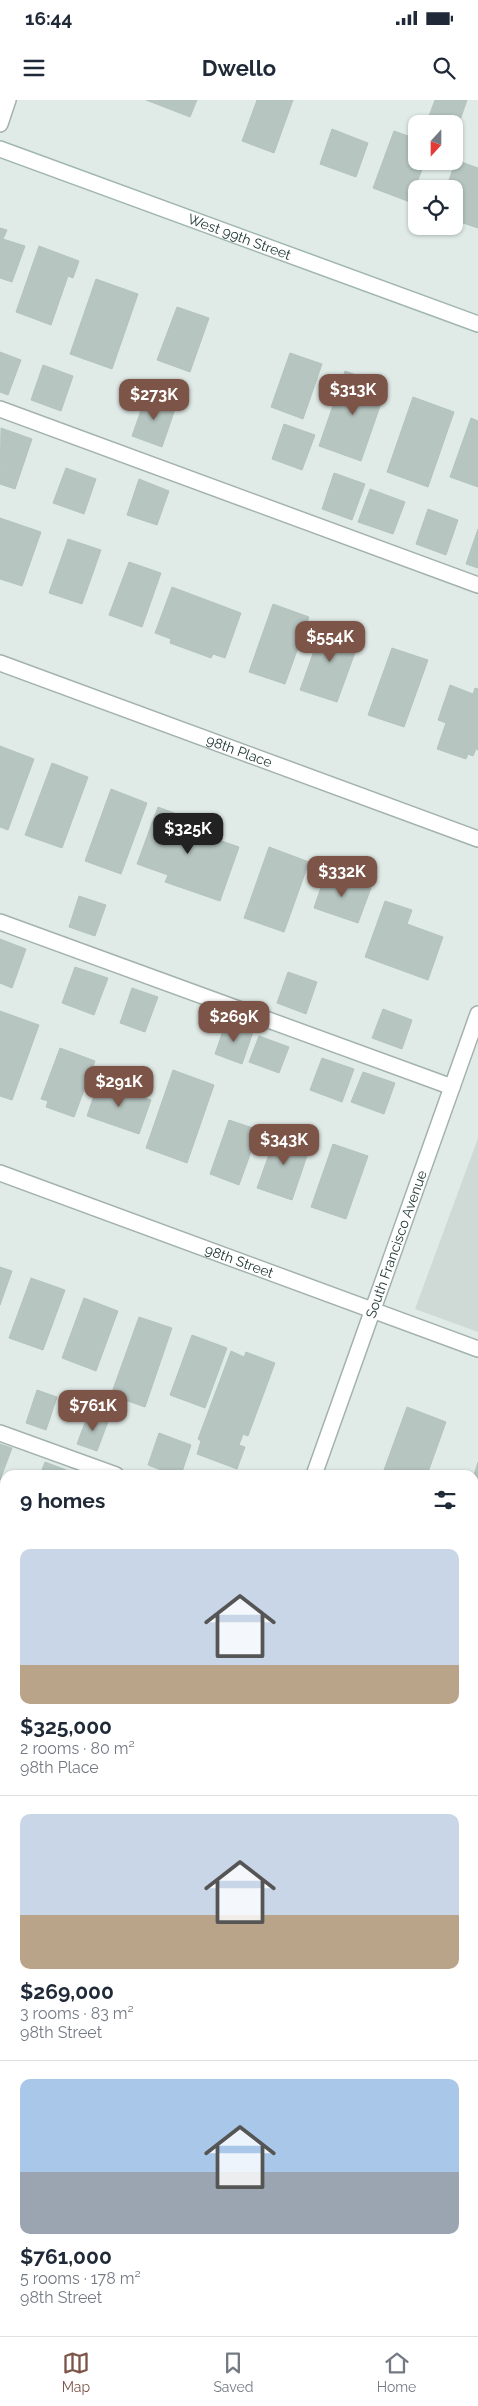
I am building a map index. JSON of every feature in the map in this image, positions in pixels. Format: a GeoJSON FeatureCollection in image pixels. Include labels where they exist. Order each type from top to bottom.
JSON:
{"type":"FeatureCollection","features":[{"type":"Feature","properties":{"kind":"street"},"geometry":{"type":"LineString","coordinates":[[0,124],[8,100]]}},
{"type":"Feature","properties":{"kind":"street","name":"West 99th Street"},"geometry":{"type":"LineString","coordinates":[[0,150],[478,324]]}},
{"type":"Feature","properties":{"kind":"street"},"geometry":{"type":"LineString","coordinates":[[0,409],[478,585]]}},
{"type":"Feature","properties":{"kind":"street","name":"98th Place"},"geometry":{"type":"LineString","coordinates":[[0,663],[478,839]]}},
{"type":"Feature","properties":{"kind":"street"},"geometry":{"type":"LineString","coordinates":[[0,922],[452,1086]]}},
{"type":"Feature","properties":{"kind":"street","name":"South Francisco Avenue"},"geometry":{"type":"LineString","coordinates":[[316,1470],[478,1014]]}},
{"type":"Feature","properties":{"kind":"street","name":"98th Street"},"geometry":{"type":"LineString","coordinates":[[0,1174],[478,1349]]}},
{"type":"Feature","properties":{"kind":"street"},"geometry":{"type":"LineString","coordinates":[[0,1433],[102,1470]]}},
{"type":"Feature","properties":{"kind":"shaded area"},"geometry":{"type":"Polygon","coordinates":[[[478,1138],[478,1332],[415,1309],[478,1138]]]}},
{"type":"Feature","properties":{"kind":"building"},"geometry":{"type":"Polygon","coordinates":[[[146,100],[197,100],[190,117],[146,100]]]}},
{"type":"Feature","properties":{"kind":"building"},"geometry":{"type":"Polygon","coordinates":[[[257,100],[293,100],[274,153],[242,141],[257,100]]]}},
{"type":"Feature","properties":{"kind":"building"},"geometry":{"type":"Polygon","coordinates":[[[435,100],[467,100],[462,115],[429,115],[435,100]]]}},
{"type":"Feature","properties":{"kind":"building"},"geometry":{"type":"Polygon","coordinates":[[[332,129],[368,143],[356,177],[320,164],[332,129]]]}},
{"type":"Feature","properties":{"kind":"building"},"geometry":{"type":"Polygon","coordinates":[[[394,131],[408,136],[408,170],[422,170],[418,180],[408,180],[408,201],[373,188],[394,131]]]}},
{"type":"Feature","properties":{"kind":"building"},"geometry":{"type":"Polygon","coordinates":[[[463,163],[478,168],[478,228],[463,223],[463,180],[449,180],[453,170],[463,170],[463,163]]]}},
{"type":"Feature","properties":{"kind":"building"},"geometry":{"type":"Polygon","coordinates":[[[0,228],[7,230],[3,239],[25,246],[12,282],[0,278],[0,228]]]}},
{"type":"Feature","properties":{"kind":"building"},"geometry":{"type":"Polygon","coordinates":[[[39,246],[79,261],[73,278],[68,276],[51,325],[16,312],[39,246]]]}},
{"type":"Feature","properties":{"kind":"building"},"geometry":{"type":"Polygon","coordinates":[[[96,279],[138,294],[112,369],[70,354],[96,279]]]}},
{"type":"Feature","properties":{"kind":"building"},"geometry":{"type":"Polygon","coordinates":[[[177,307],[209,318],[190,372],[157,360],[177,307]]]}},
{"type":"Feature","properties":{"kind":"building"},"geometry":{"type":"Polygon","coordinates":[[[0,352],[21,360],[8,395],[0,392],[0,352]]]}},
{"type":"Feature","properties":{"kind":"building"},"geometry":{"type":"Polygon","coordinates":[[[290,353],[322,364],[303,419],[271,407],[290,353]]]}},
{"type":"Feature","properties":{"kind":"building"},"geometry":{"type":"Polygon","coordinates":[[[43,365],[73,376],[61,411],[31,400],[43,365]]]}},
{"type":"Feature","properties":{"kind":"building"},"geometry":{"type":"Polygon","coordinates":[[[345,371],[387,386],[361,461],[319,446],[345,371]]]}},
{"type":"Feature","properties":{"kind":"building"},"geometry":{"type":"Polygon","coordinates":[[[146,396],[176,406],[162,447],[132,436],[146,396]]]}},
{"type":"Feature","properties":{"kind":"building"},"geometry":{"type":"Polygon","coordinates":[[[413,397],[454,412],[428,487],[387,472],[413,397]]]}},
{"type":"Feature","properties":{"kind":"building"},"geometry":{"type":"Polygon","coordinates":[[[471,418],[478,421],[478,487],[450,477],[471,418]]]}},
{"type":"Feature","properties":{"kind":"building"},"geometry":{"type":"Polygon","coordinates":[[[284,424],[315,435],[302,470],[272,459],[284,424]]]}},
{"type":"Feature","properties":{"kind":"building"},"geometry":{"type":"Polygon","coordinates":[[[1,428],[32,439],[15,489],[0,484],[1,428]]]}},
{"type":"Feature","properties":{"kind":"building"},"geometry":{"type":"Polygon","coordinates":[[[66,468],[96,479],[84,514],[53,503],[66,468]]]}},
{"type":"Feature","properties":{"kind":"building"},"geometry":{"type":"Polygon","coordinates":[[[334,473],[365,484],[352,520],[322,509],[334,473]]]}},
{"type":"Feature","properties":{"kind":"building"},"geometry":{"type":"Polygon","coordinates":[[[139,479],[169,491],[157,525],[127,515],[139,479]]]}},
{"type":"Feature","properties":{"kind":"building"},"geometry":{"type":"Polygon","coordinates":[[[370,489],[405,502],[393,534],[358,522],[370,489]]]}},
{"type":"Feature","properties":{"kind":"building"},"geometry":{"type":"Polygon","coordinates":[[[428,509],[458,520],[446,555],[416,544],[428,509]]]}},
{"type":"Feature","properties":{"kind":"building"},"geometry":{"type":"Polygon","coordinates":[[[0,518],[41,532],[22,586],[0,579],[0,518]]]}},
{"type":"Feature","properties":{"kind":"building"},"geometry":{"type":"Polygon","coordinates":[[[478,529],[478,568],[466,564],[478,529]]]}},
{"type":"Feature","properties":{"kind":"building"},"geometry":{"type":"Polygon","coordinates":[[[68,539],[101,550],[82,604],[49,593],[68,539]]]}},
{"type":"Feature","properties":{"kind":"building"},"geometry":{"type":"Polygon","coordinates":[[[129,562],[161,573],[142,627],[109,615],[129,562]]]}},
{"type":"Feature","properties":{"kind":"building"},"geometry":{"type":"Polygon","coordinates":[[[172,587],[241,613],[225,658],[213,654],[211,658],[170,643],[171,639],[155,633],[172,587]]]}},
{"type":"Feature","properties":{"kind":"building"},"geometry":{"type":"Polygon","coordinates":[[[273,604],[309,617],[285,684],[249,672],[273,604]]]}},
{"type":"Feature","properties":{"kind":"building"},"geometry":{"type":"Polygon","coordinates":[[[324,623],[361,636],[337,702],[300,690],[324,623]]]}},
{"type":"Feature","properties":{"kind":"building"},"geometry":{"type":"Polygon","coordinates":[[[392,648],[428,660],[404,727],[368,715],[392,648]]]}},
{"type":"Feature","properties":{"kind":"building"},"geometry":{"type":"Polygon","coordinates":[[[450,685],[473,694],[475,688],[478,689],[478,750],[476,749],[473,756],[468,754],[466,759],[437,749],[446,723],[438,720],[450,685]]]}},
{"type":"Feature","properties":{"kind":"building"},"geometry":{"type":"Polygon","coordinates":[[[0,746],[34,759],[8,830],[0,827],[0,746]]]}},
{"type":"Feature","properties":{"kind":"building"},"geometry":{"type":"Polygon","coordinates":[[[52,763],[88,777],[62,848],[25,835],[52,763]]]}},
{"type":"Feature","properties":{"kind":"building"},"geometry":{"type":"Polygon","coordinates":[[[111,789],[147,803],[121,874],[85,861],[111,789]]]}},
{"type":"Feature","properties":{"kind":"building"},"geometry":{"type":"Polygon","coordinates":[[[158,807],[193,820],[190,830],[239,847],[220,901],[165,882],[168,875],[137,864],[158,807]]]}},
{"type":"Feature","properties":{"kind":"building"},"geometry":{"type":"Polygon","coordinates":[[[269,847],[309,862],[284,932],[244,918],[269,847]]]}},
{"type":"Feature","properties":{"kind":"building"},"geometry":{"type":"Polygon","coordinates":[[[326,872],[371,888],[358,923],[314,908],[326,872]]]}},
{"type":"Feature","properties":{"kind":"building"},"geometry":{"type":"Polygon","coordinates":[[[79,896],[106,905],[95,936],[69,927],[79,896]]]}},
{"type":"Feature","properties":{"kind":"building"},"geometry":{"type":"Polygon","coordinates":[[[385,901],[412,910],[407,924],[443,937],[428,980],[365,957],[385,901]]]}},
{"type":"Feature","properties":{"kind":"building"},"geometry":{"type":"Polygon","coordinates":[[[0,939],[26,949],[12,988],[0,983],[0,939]]]}},
{"type":"Feature","properties":{"kind":"building"},"geometry":{"type":"Polygon","coordinates":[[[75,967],[108,978],[94,1015],[62,1003],[75,967]]]}},
{"type":"Feature","properties":{"kind":"building"},"geometry":{"type":"Polygon","coordinates":[[[288,972],[317,982],[306,1014],[277,1003],[288,972]]]}},
{"type":"Feature","properties":{"kind":"building"},"geometry":{"type":"Polygon","coordinates":[[[132,988],[158,997],[145,1032],[120,1023],[132,988]]]}},
{"type":"Feature","properties":{"kind":"building"},"geometry":{"type":"Polygon","coordinates":[[[383,1009],[412,1020],[402,1049],[372,1038],[383,1009]]]}},
{"type":"Feature","properties":{"kind":"building"},"geometry":{"type":"Polygon","coordinates":[[[0,1011],[39,1025],[12,1100],[0,1096],[0,1011]]]}},
{"type":"Feature","properties":{"kind":"building"},"geometry":{"type":"Polygon","coordinates":[[[226,1022],[253,1032],[242,1064],[215,1054],[226,1022]]]}},
{"type":"Feature","properties":{"kind":"building"},"geometry":{"type":"Polygon","coordinates":[[[259,1036],[289,1047],[279,1073],[249,1062],[259,1036]]]}},
{"type":"Feature","properties":{"kind":"building"},"geometry":{"type":"Polygon","coordinates":[[[60,1048],[95,1061],[74,1117],[46,1107],[48,1101],[41,1099],[60,1048]]]}},
{"type":"Feature","properties":{"kind":"building"},"geometry":{"type":"Polygon","coordinates":[[[322,1058],[354,1069],[342,1102],[310,1090],[322,1058]]]}},
{"type":"Feature","properties":{"kind":"building"},"geometry":{"type":"Polygon","coordinates":[[[173,1070],[214,1085],[187,1163],[146,1148],[173,1070]]]}},
{"type":"Feature","properties":{"kind":"building"},"geometry":{"type":"Polygon","coordinates":[[[363,1072],[395,1083],[384,1114],[351,1102],[363,1072]]]}},
{"type":"Feature","properties":{"kind":"building"},"geometry":{"type":"Polygon","coordinates":[[[99,1081],[151,1100],[139,1134],[87,1116],[99,1081]]]}},
{"type":"Feature","properties":{"kind":"building"},"geometry":{"type":"Polygon","coordinates":[[[229,1120],[259,1130],[239,1185],[210,1174],[229,1120]]]}},
{"type":"Feature","properties":{"kind":"building"},"geometry":{"type":"Polygon","coordinates":[[[277,1132],[311,1144],[292,1200],[257,1188],[277,1132]]]}},
{"type":"Feature","properties":{"kind":"building"},"geometry":{"type":"Polygon","coordinates":[[[333,1144],[368,1156],[346,1219],[311,1207],[333,1144]]]}},
{"type":"Feature","properties":{"kind":"building"},"geometry":{"type":"Polygon","coordinates":[[[0,1267],[12,1271],[0,1305],[0,1267]]]}},
{"type":"Feature","properties":{"kind":"building"},"geometry":{"type":"Polygon","coordinates":[[[31,1278],[65,1290],[43,1350],[9,1338],[31,1278]]]}},
{"type":"Feature","properties":{"kind":"building"},"geometry":{"type":"Polygon","coordinates":[[[84,1298],[118,1311],[96,1371],[62,1358],[84,1298]]]}},
{"type":"Feature","properties":{"kind":"building"},"geometry":{"type":"Polygon","coordinates":[[[139,1317],[172,1328],[145,1407],[111,1395],[139,1317]]]}},
{"type":"Feature","properties":{"kind":"building"},"geometry":{"type":"Polygon","coordinates":[[[192,1335],[227,1348],[205,1408],[170,1395],[192,1335]]]}},
{"type":"Feature","properties":{"kind":"building"},"geometry":{"type":"Polygon","coordinates":[[[231,1351],[244,1357],[246,1352],[275,1363],[248,1436],[243,1434],[239,1445],[245,1447],[237,1469],[197,1454],[201,1441],[198,1439],[231,1351]]]}},
{"type":"Feature","properties":{"kind":"building"},"geometry":{"type":"Polygon","coordinates":[[[37,1390],[57,1397],[46,1430],[26,1423],[37,1390]]]}},
{"type":"Feature","properties":{"kind":"building"},"geometry":{"type":"Polygon","coordinates":[[[407,1407],[446,1422],[429,1470],[384,1470],[407,1407]]]}},
{"type":"Feature","properties":{"kind":"building"},"geometry":{"type":"Polygon","coordinates":[[[89,1412],[109,1419],[97,1451],[77,1444],[89,1412]]]}},
{"type":"Feature","properties":{"kind":"building"},"geometry":{"type":"Polygon","coordinates":[[[159,1433],[191,1445],[183,1470],[161,1470],[148,1465],[159,1433]]]}},
{"type":"Feature","properties":{"kind":"building"},"geometry":{"type":"Polygon","coordinates":[[[0,1444],[12,1448],[4,1470],[0,1470],[0,1444]]]}},
{"type":"Feature","properties":{"kind":"building"},"geometry":{"type":"Polygon","coordinates":[[[45,1462],[66,1470],[42,1470],[45,1462]]]}}]}
